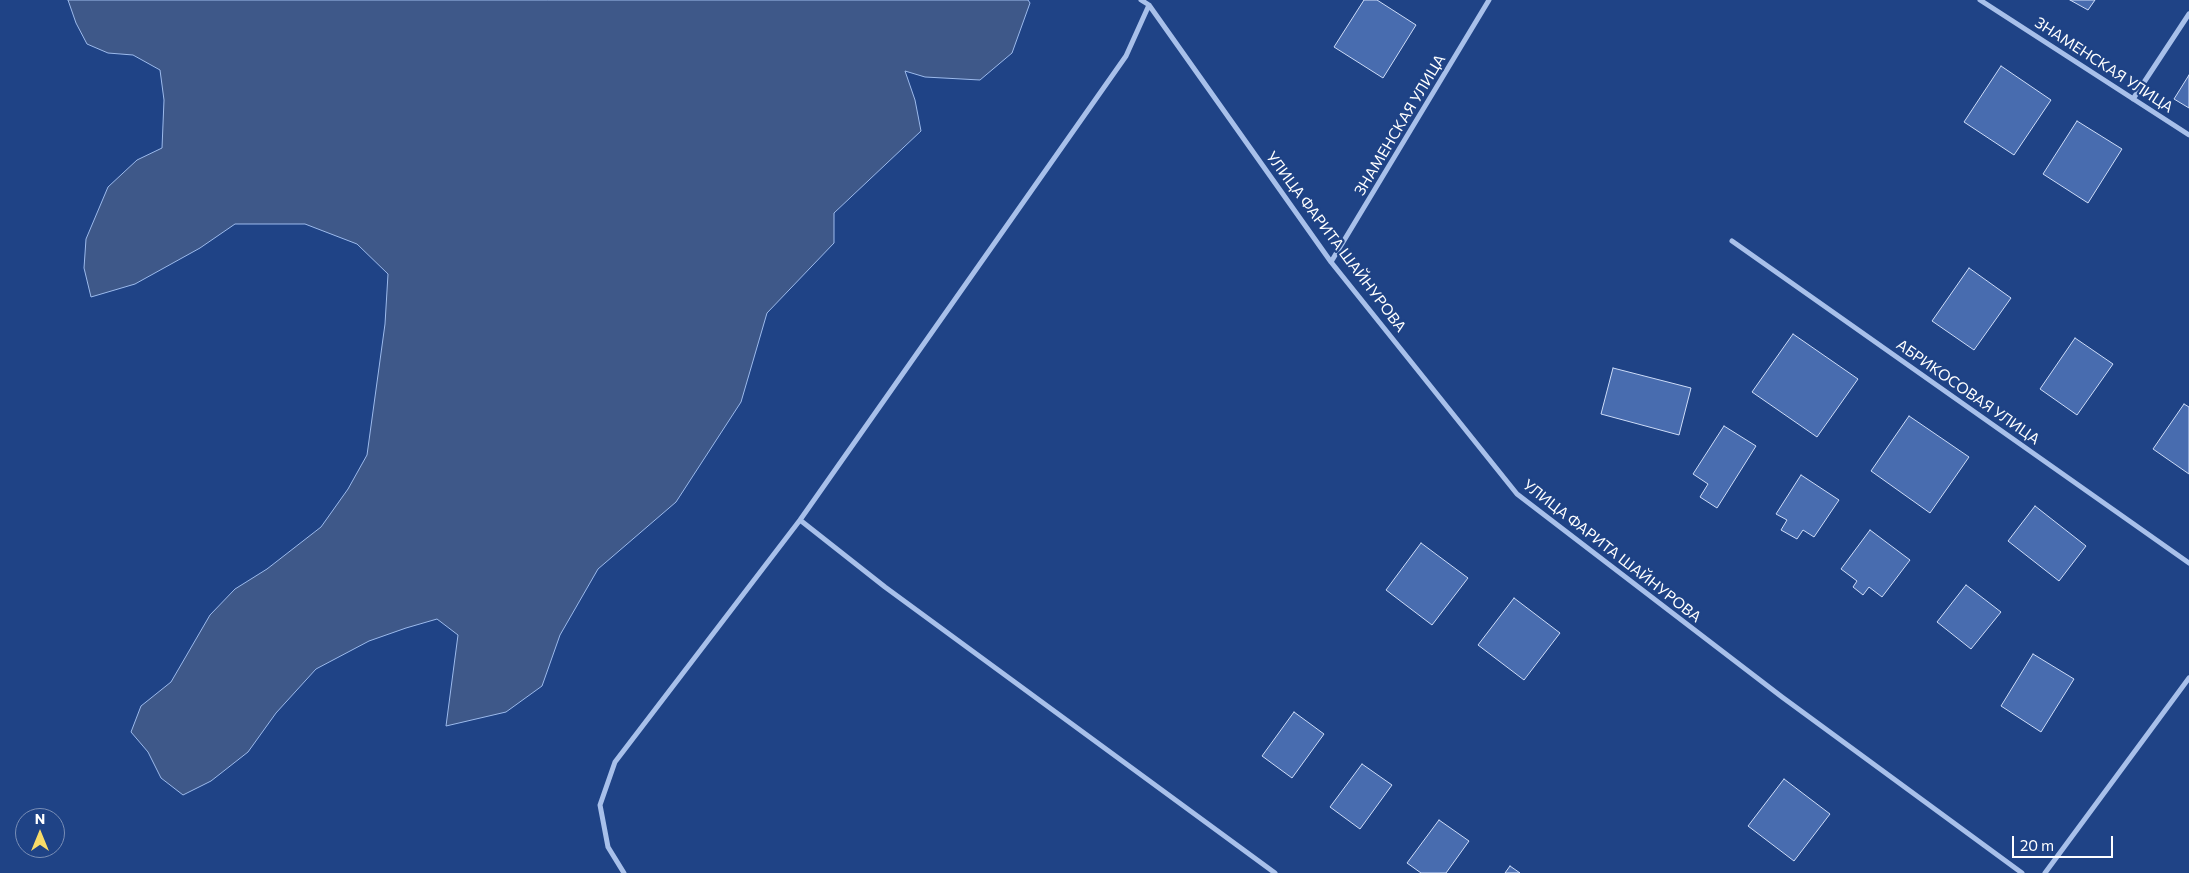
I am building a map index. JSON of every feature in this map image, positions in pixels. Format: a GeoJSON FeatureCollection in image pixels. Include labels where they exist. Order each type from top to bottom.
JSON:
{"type":"FeatureCollection","features":[{"type":"Feature","properties":{"kind":"street","name":"УЛИЦА ФАРИТА ШАЙНУРОВА"},"geometry":{"type":"LineString","coordinates":[[1141,0],[1149,5],[1331,262],[1517,494],[1782,698],[2022,873]]}},
{"type":"Feature","properties":{"kind":"street","name":"ЗНАМЕНСКАЯ УЛИЦА"},"geometry":{"type":"LineString","coordinates":[[1331,262],[1490,0]]}},
{"type":"Feature","properties":{"kind":"street","name":"ЗНАМЕНСКАЯ УЛИЦА"},"geometry":{"type":"LineString","coordinates":[[1980,0],[2189,135]]}},
{"type":"Feature","properties":{"kind":"street"},"geometry":{"type":"LineString","coordinates":[[624,873],[608,847],[600,805],[615,762],[800,520],[1126,56],[1149,5]]}},
{"type":"Feature","properties":{"kind":"street"},"geometry":{"type":"LineString","coordinates":[[2133,99],[2189,14]]}},
{"type":"Feature","properties":{"kind":"street","name":"АБРИКОСОВАЯ УЛИЦА"},"geometry":{"type":"LineString","coordinates":[[1732,240],[2189,563]]}},
{"type":"Feature","properties":{"kind":"street"},"geometry":{"type":"LineString","coordinates":[[800,520],[885,587],[1275,873]]}},
{"type":"Feature","properties":{"kind":"street"},"geometry":{"type":"LineString","coordinates":[[2045,873],[2189,678]]}},
{"type":"Feature","properties":{"kind":"water"},"geometry":{"type":"Polygon","coordinates":[[[68,0],[1028,0],[1030,3],[1012,53],[980,80],[925,77],[905,71],[915,100],[921,131],[834,213],[834,243],[767,313],[741,402],[676,502],[598,569],[560,635],[542,686],[506,712],[446,726],[458,635],[437,619],[406,628],[369,641],[316,669],[276,713],[248,752],[211,781],[183,795],[161,778],[148,752],[131,732],[141,706],[171,682],[210,615],[235,589],[267,569],[321,527],[348,489],[367,455],[385,324],[388,274],[357,244],[305,224],[235,224],[200,248],[135,284],[91,297],[84,268],[86,239],[108,187],[137,160],[162,148],[164,100],[160,70],[133,55],[108,53],[87,44],[76,23],[68,0]]]}},
{"type":"Feature","properties":{"kind":"building"},"geometry":{"type":"Polygon","coordinates":[[[1364,0],[1377,0],[1416,25],[1383,78],[1334,47],[1364,0]]]}},
{"type":"Feature","properties":{"kind":"building"},"geometry":{"type":"Polygon","coordinates":[[[2070,0],[2095,0],[2088,10],[2070,0]]]}},
{"type":"Feature","properties":{"kind":"building"},"geometry":{"type":"Polygon","coordinates":[[[2001,66],[2051,100],[2014,155],[1964,122],[2001,66]]]}},
{"type":"Feature","properties":{"kind":"building"},"geometry":{"type":"Polygon","coordinates":[[[2189,75],[2189,108],[2174,99],[2189,75]]]}},
{"type":"Feature","properties":{"kind":"building"},"geometry":{"type":"Polygon","coordinates":[[[2077,121],[2122,149],[2088,203],[2043,174],[2077,121]]]}},
{"type":"Feature","properties":{"kind":"building"},"geometry":{"type":"Polygon","coordinates":[[[1969,268],[2011,298],[1974,350],[1932,321],[1969,268]]]}},
{"type":"Feature","properties":{"kind":"building"},"geometry":{"type":"Polygon","coordinates":[[[1793,334],[1858,379],[1817,437],[1752,392],[1793,334]]]}},
{"type":"Feature","properties":{"kind":"building"},"geometry":{"type":"Polygon","coordinates":[[[2075,338],[2113,364],[2077,415],[2040,389],[2075,338]]]}},
{"type":"Feature","properties":{"kind":"building"},"geometry":{"type":"Polygon","coordinates":[[[1613,368],[1691,388],[1679,435],[1601,414],[1613,368]]]}},
{"type":"Feature","properties":{"kind":"building"},"geometry":{"type":"Polygon","coordinates":[[[2184,404],[2189,407],[2189,474],[2153,449],[2184,404]]]}},
{"type":"Feature","properties":{"kind":"building"},"geometry":{"type":"Polygon","coordinates":[[[1909,416],[1969,457],[1930,513],[1871,471],[1909,416]]]}},
{"type":"Feature","properties":{"kind":"building"},"geometry":{"type":"Polygon","coordinates":[[[1724,426],[1756,446],[1717,508],[1700,497],[1708,484],[1693,474],[1724,426]]]}},
{"type":"Feature","properties":{"kind":"building"},"geometry":{"type":"Polygon","coordinates":[[[1801,475],[1839,500],[1814,537],[1803,530],[1797,539],[1781,530],[1787,520],[1776,514],[1801,475]]]}},
{"type":"Feature","properties":{"kind":"building"},"geometry":{"type":"Polygon","coordinates":[[[2035,506],[2086,546],[2059,581],[2008,541],[2035,506]]]}},
{"type":"Feature","properties":{"kind":"building"},"geometry":{"type":"Polygon","coordinates":[[[1870,530],[1910,560],[1882,597],[1869,587],[1863,595],[1853,587],[1857,581],[1841,569],[1870,530]]]}},
{"type":"Feature","properties":{"kind":"building"},"geometry":{"type":"Polygon","coordinates":[[[1421,543],[1468,578],[1432,625],[1386,590],[1421,543]]]}},
{"type":"Feature","properties":{"kind":"building"},"geometry":{"type":"Polygon","coordinates":[[[1966,585],[2001,612],[1971,649],[1937,622],[1966,585]]]}},
{"type":"Feature","properties":{"kind":"building"},"geometry":{"type":"Polygon","coordinates":[[[1514,598],[1560,633],[1524,680],[1478,645],[1514,598]]]}},
{"type":"Feature","properties":{"kind":"building"},"geometry":{"type":"Polygon","coordinates":[[[2033,654],[2074,679],[2041,732],[2001,706],[2033,654]]]}},
{"type":"Feature","properties":{"kind":"building"},"geometry":{"type":"Polygon","coordinates":[[[1294,712],[1324,734],[1292,778],[1262,756],[1294,712]]]}},
{"type":"Feature","properties":{"kind":"building"},"geometry":{"type":"Polygon","coordinates":[[[1362,764],[1392,785],[1360,829],[1330,807],[1362,764]]]}},
{"type":"Feature","properties":{"kind":"building"},"geometry":{"type":"Polygon","coordinates":[[[1784,779],[1830,814],[1794,861],[1748,826],[1784,779]]]}},
{"type":"Feature","properties":{"kind":"building"},"geometry":{"type":"Polygon","coordinates":[[[1439,820],[1469,841],[1446,873],[1421,873],[1407,863],[1439,820]]]}},
{"type":"Feature","properties":{"kind":"building"},"geometry":{"type":"Polygon","coordinates":[[[1510,866],[1520,873],[1505,873],[1510,866]]]}}]}
